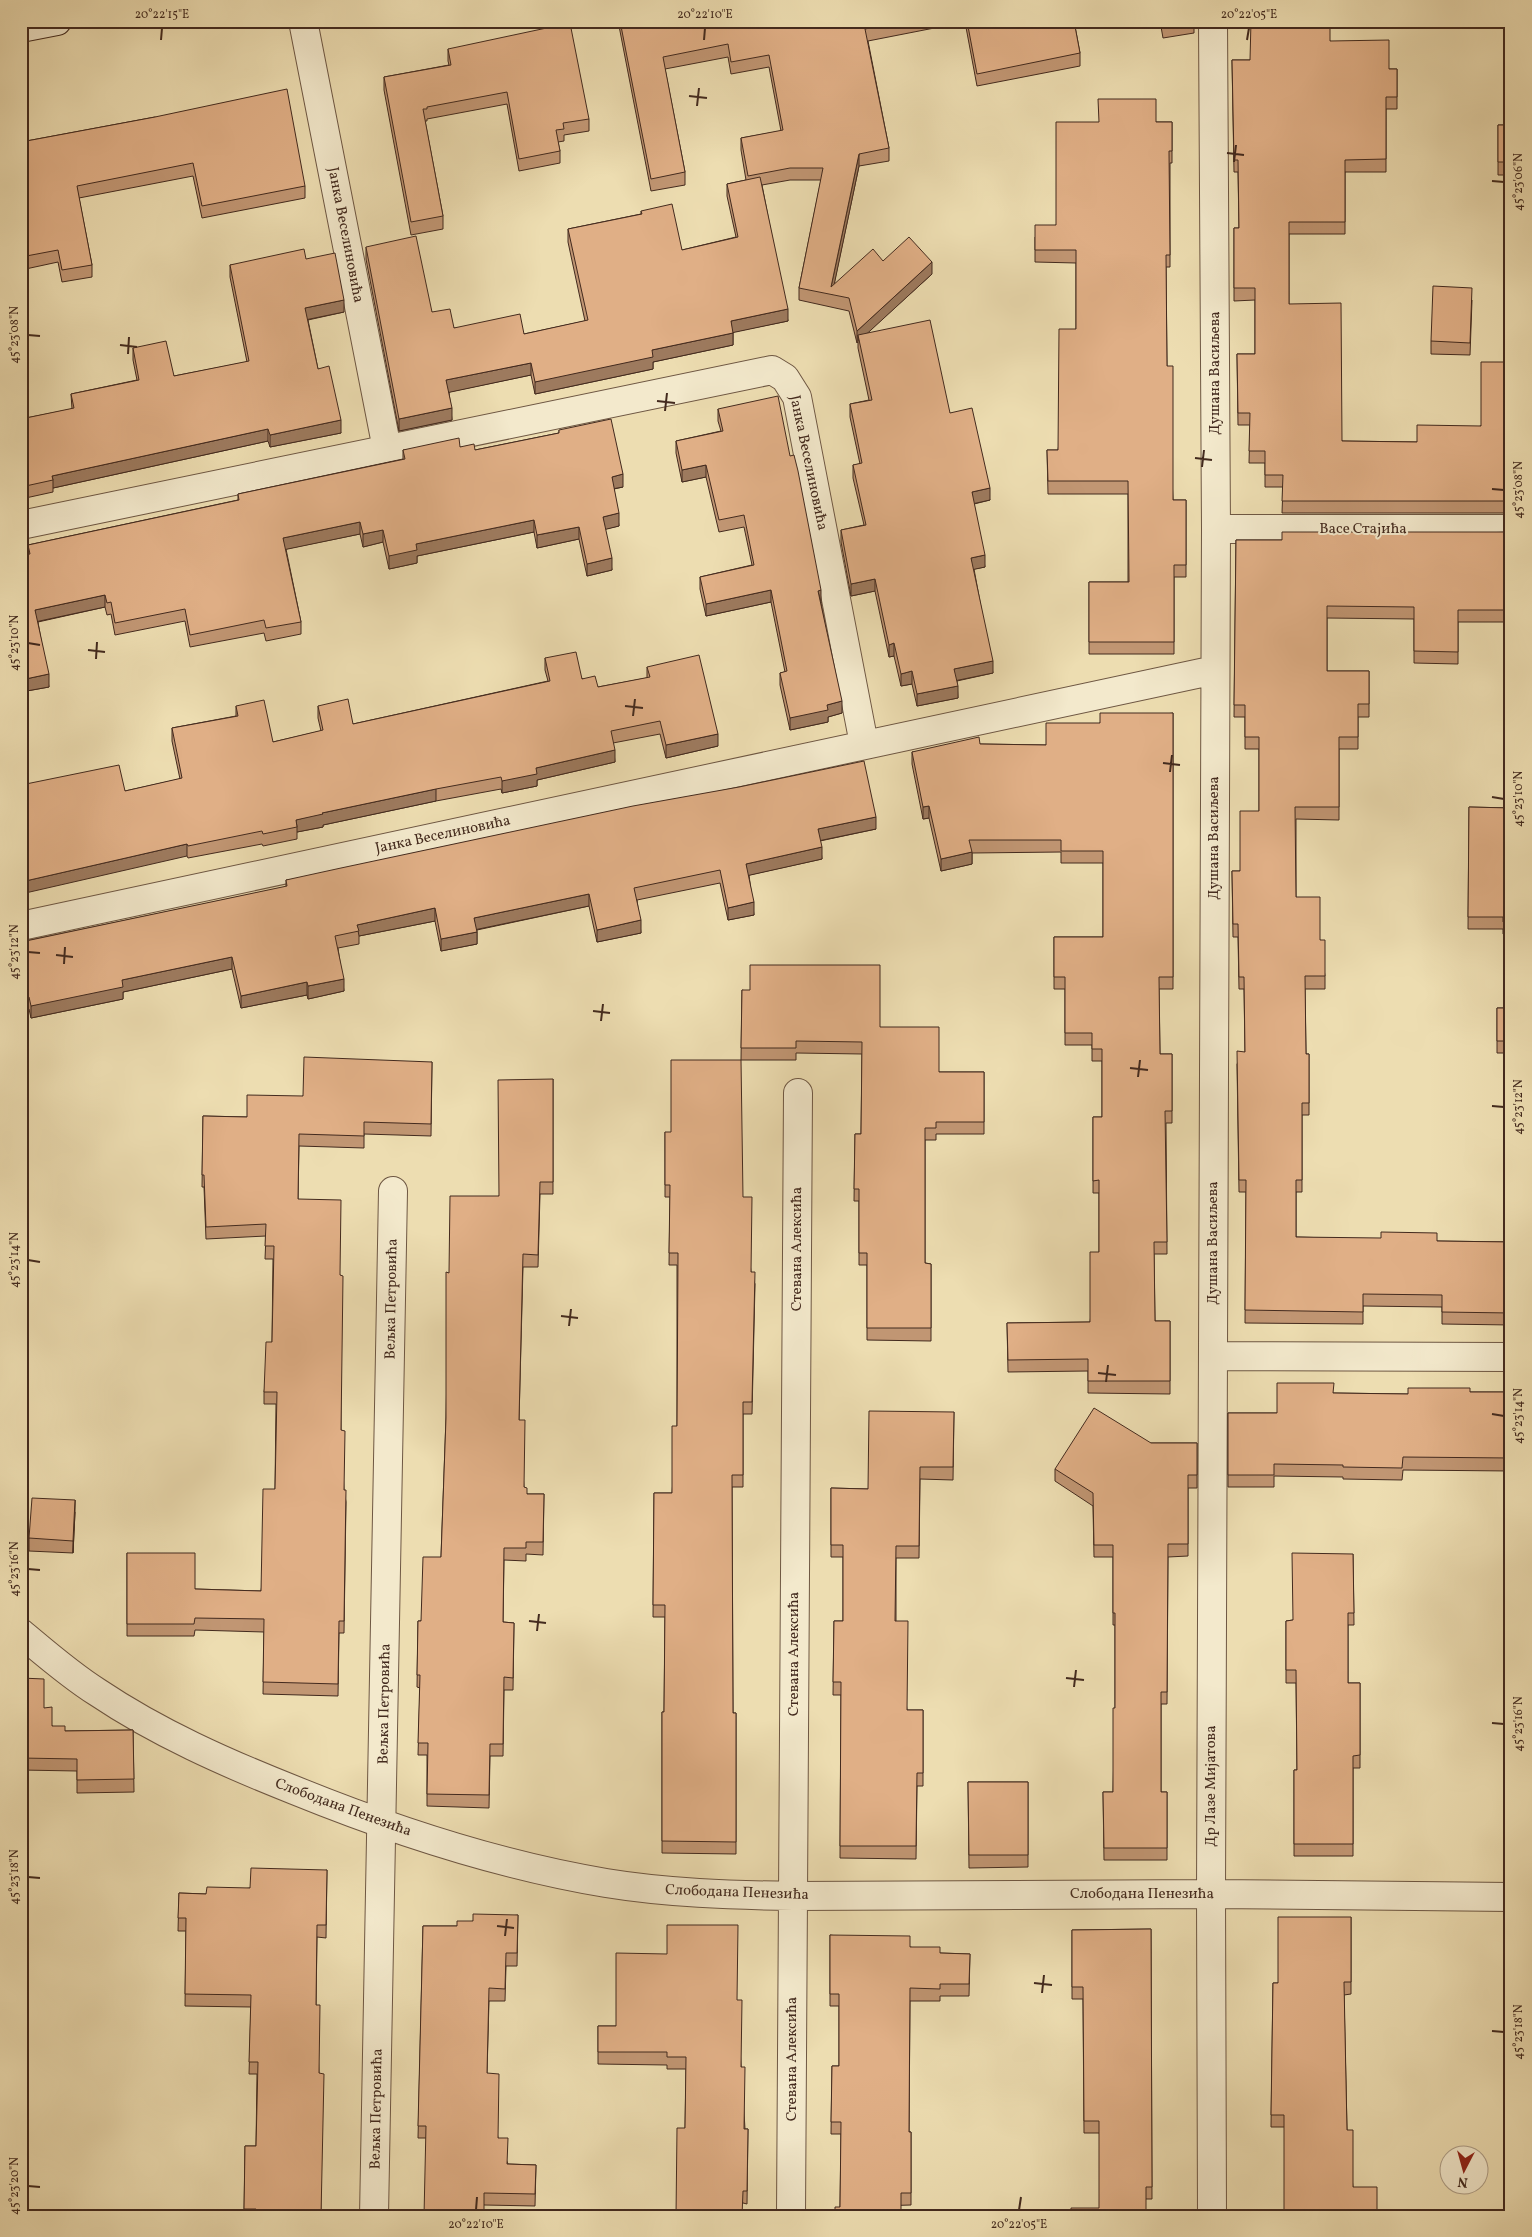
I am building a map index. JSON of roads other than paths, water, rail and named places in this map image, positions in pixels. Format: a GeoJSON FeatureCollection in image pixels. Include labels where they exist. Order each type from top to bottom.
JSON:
{"type":"FeatureCollection","features":[{"type":"Feature","properties":{"kind":"street"},"geometry":{"type":"LineString","coordinates":[[21,28],[57,21]]}},
{"type":"Feature","properties":{"kind":"street","name":"Јанка Веселиновића"},"geometry":{"type":"LineString","coordinates":[[303,21],[387,449]]}},
{"type":"Feature","properties":{"kind":"street","name":"Душана Васиљева"},"geometry":{"type":"LineString","coordinates":[[1213,21],[1216,529],[1213,1356]]}},
{"type":"Feature","properties":{"kind":"street","name":"Јанка Веселиновића"},"geometry":{"type":"LineString","coordinates":[[21,525],[772,370],[785,378],[796,397],[864,744]]}},
{"type":"Feature","properties":{"kind":"street","name":"Васе Стајића"},"geometry":{"type":"LineString","coordinates":[[1216,529],[1511,529]]}},
{"type":"Feature","properties":{"kind":"street","name":"Јанка Веселиновића"},"geometry":{"type":"LineString","coordinates":[[21,926],[1215,670]]}},
{"type":"Feature","properties":{"kind":"street","name":"Стевана Алексића"},"geometry":{"type":"LineString","coordinates":[[791,2216],[798,1092]]}},
{"type":"Feature","properties":{"kind":"street","name":"Вељка Петровића"},"geometry":{"type":"LineString","coordinates":[[374,2216],[383,1824],[393,1192]]}},
{"type":"Feature","properties":{"kind":"street"},"geometry":{"type":"LineString","coordinates":[[1213,1356],[1511,1357]]}},
{"type":"Feature","properties":{"kind":"street","name":"Др Лазе Мијатова"},"geometry":{"type":"LineString","coordinates":[[1212,2216],[1213,1356]]}},
{"type":"Feature","properties":{"kind":"street","name":"Слободана Пенезића"},"geometry":{"type":"LineString","coordinates":[[21,1633],[94,1691],[166,1733],[261,1777],[383,1824],[479,1855],[606,1883],[716,1894],[793,1896],[1211,1894],[1511,1897]]}}]}
